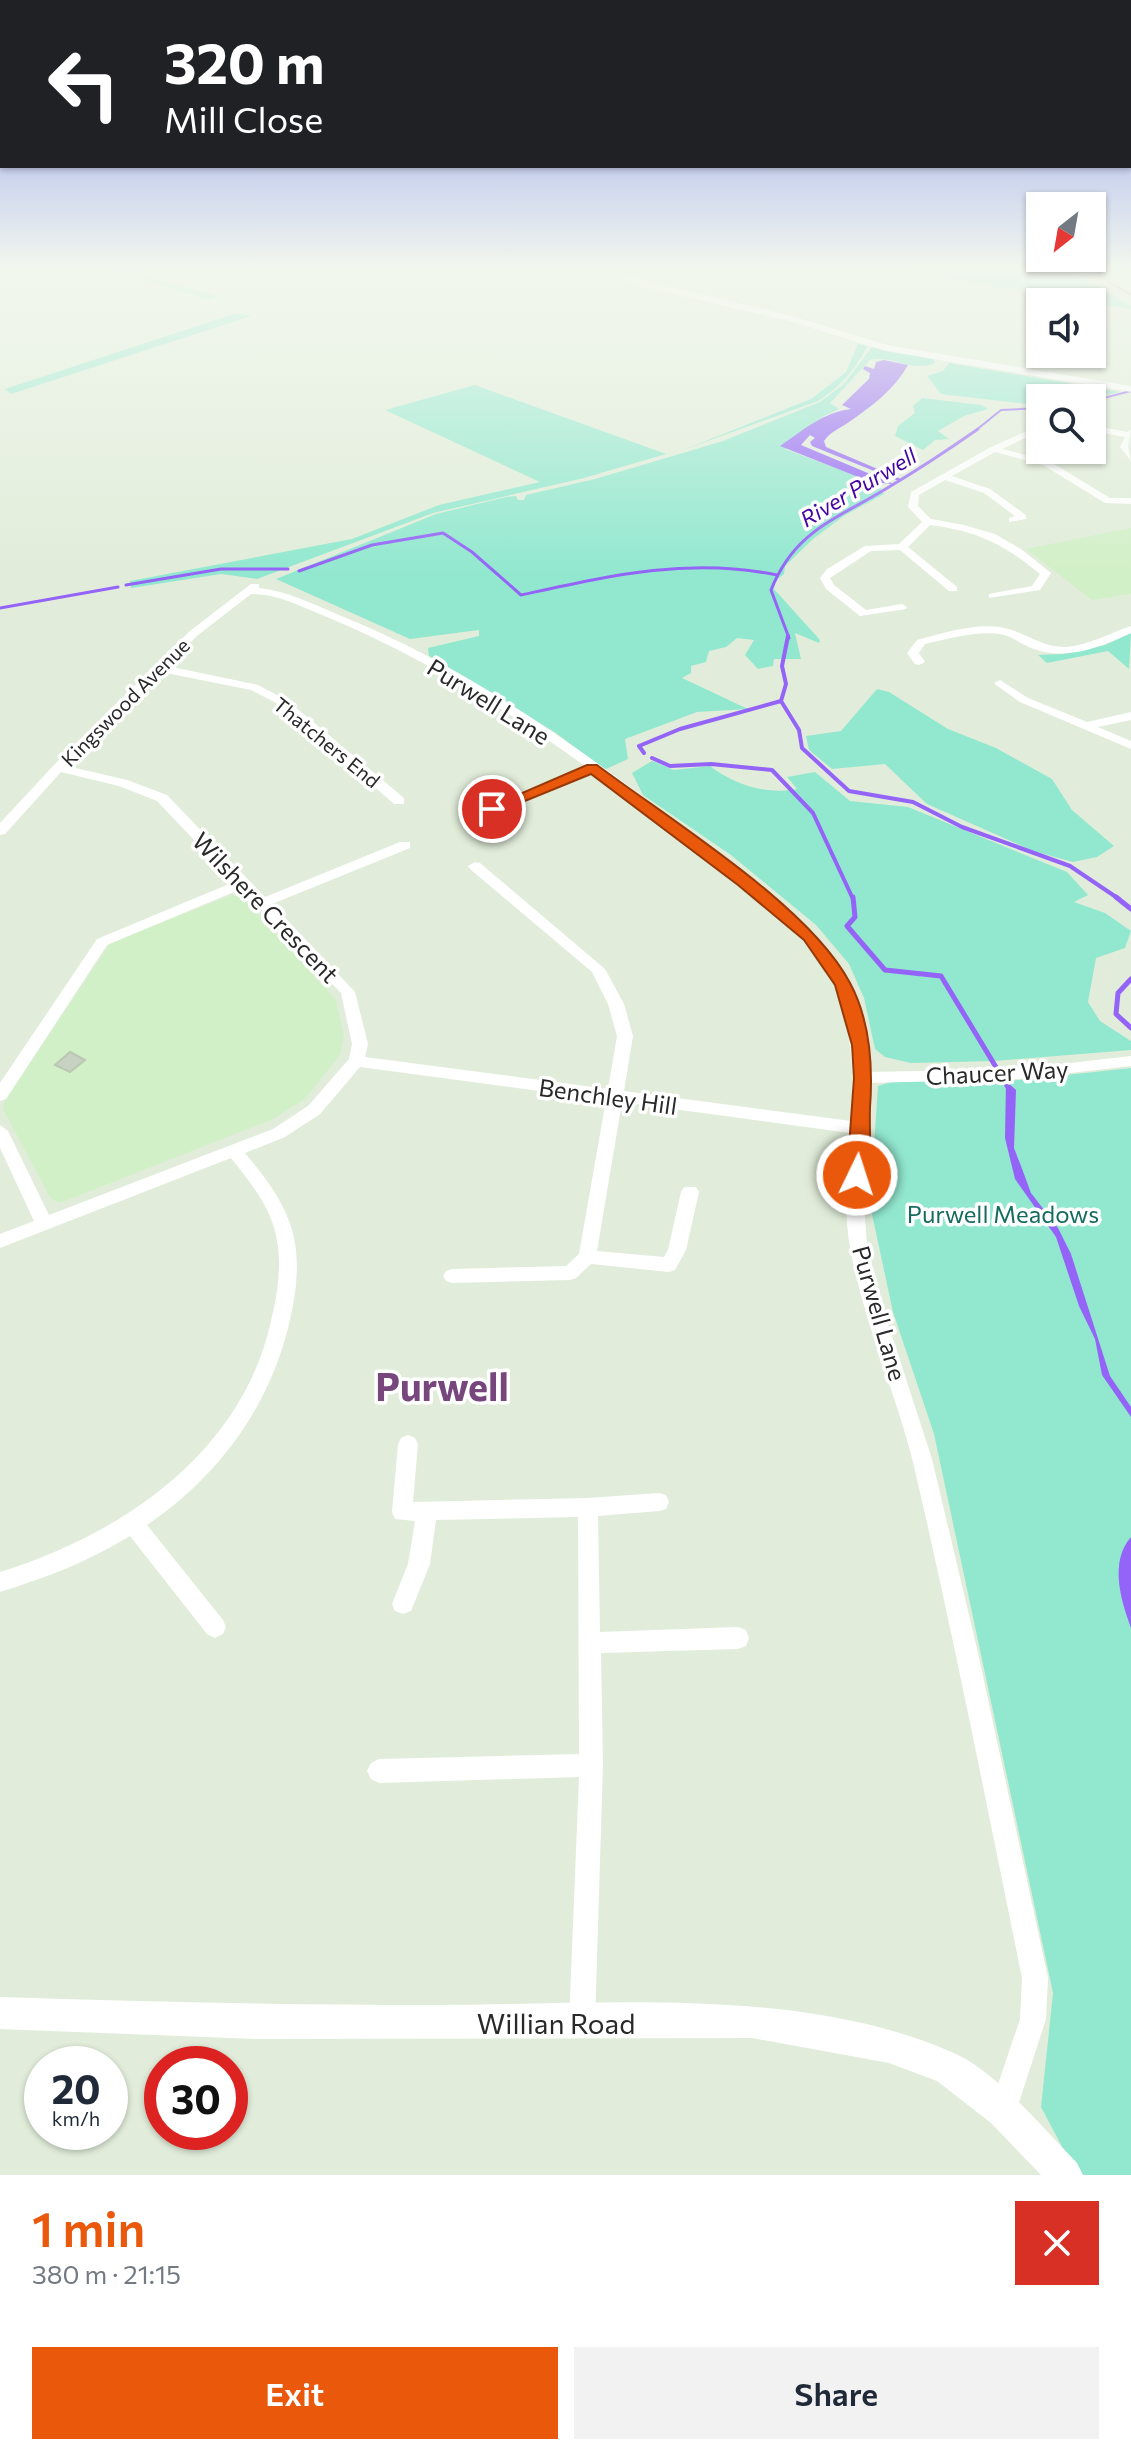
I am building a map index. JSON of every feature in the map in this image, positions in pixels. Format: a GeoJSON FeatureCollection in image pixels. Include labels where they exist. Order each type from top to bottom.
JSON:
{"type":"FeatureCollection","features":[{"type":"Feature","properties":{"kind":"street"},"geometry":{"type":"LineString","coordinates":[[1020,370],[1131,389]]}},
{"type":"Feature","properties":{"kind":"street"},"geometry":{"type":"LineString","coordinates":[[1106,430],[1129,434],[1124,447],[1131,457]]}},
{"type":"Feature","properties":{"kind":"street"},"geometry":{"type":"LineString","coordinates":[[993,596],[1036,588],[1046,573],[1010,544],[972,527],[928,522],[913,507],[914,494],[942,476],[1026,434]]}},
{"type":"Feature","properties":{"kind":"street"},"geometry":{"type":"LineString","coordinates":[[994,449],[1026,458]]}},
{"type":"Feature","properties":{"kind":"street"},"geometry":{"type":"LineString","coordinates":[[1048,464],[1108,501],[1131,501]]}},
{"type":"Feature","properties":{"kind":"street"},"geometry":{"type":"LineString","coordinates":[[942,476],[987,491],[1023,517],[1012,520]]}},
{"type":"Feature","properties":{"kind":"street"},"geometry":{"type":"LineString","coordinates":[[902,547],[928,522]]}},
{"type":"Feature","properties":{"kind":"street"},"geometry":{"type":"LineString","coordinates":[[864,614],[830,587],[825,578],[831,571],[869,548],[902,547],[953,589]]}},
{"type":"Feature","properties":{"kind":"street","name":"Kingswood Avenue"},"geometry":{"type":"LineString","coordinates":[[0,831],[158,668],[215,615],[253,587]]}},
{"type":"Feature","properties":{"kind":"street","name":"Purwell Lane"},"geometry":{"type":"LineString","coordinates":[[253,587],[360,626],[517,715],[744,881],[810,937],[843,984],[860,1045],[863,1078],[858,1243],[875,1313],[922,1455],[1035,1978],[1033,2019],[1003,2111]]}},
{"type":"Feature","properties":{"kind":"street"},"geometry":{"type":"LineString","coordinates":[[848,616],[902,607]]}},
{"type":"Feature","properties":{"kind":"street"},"geometry":{"type":"LineString","coordinates":[[919,662],[913,653],[921,642],[961,634],[1003,631],[1041,648],[1074,650],[1102,643],[1131,629]]}},
{"type":"Feature","properties":{"kind":"street","name":"Thatchers End"},"geometry":{"type":"LineString","coordinates":[[158,668],[254,687],[284,703],[399,801]]}},
{"type":"Feature","properties":{"kind":"street"},"geometry":{"type":"LineString","coordinates":[[1000,683],[1024,700],[1131,745]]}},
{"type":"Feature","properties":{"kind":"street"},"geometry":{"type":"LineString","coordinates":[[1087,726],[1131,716]]}},
{"type":"Feature","properties":{"kind":"street","name":"Wilshere Crescent"},"geometry":{"type":"LineString","coordinates":[[58,768],[123,783],[162,798],[348,992],[360,1044],[356,1061]]}},
{"type":"Feature","properties":{"kind":"street"},"geometry":{"type":"LineString","coordinates":[[467,819],[592,768]]}},
{"type":"Feature","properties":{"kind":"street"},"geometry":{"type":"LineString","coordinates":[[262,903],[405,845]]}},
{"type":"Feature","properties":{"kind":"street"},"geometry":{"type":"LineString","coordinates":[[452,1276],[570,1273],[587,1257],[625,1036],[616,1004],[603,978],[575,948],[475,866]]}},
{"type":"Feature","properties":{"kind":"street"},"geometry":{"type":"LineString","coordinates":[[0,1095],[102,942],[243,883]]}},
{"type":"Feature","properties":{"kind":"street"},"geometry":{"type":"LineString","coordinates":[[0,1241],[279,1133],[306,1116],[335,1089],[356,1061]]}},
{"type":"Feature","properties":{"kind":"street","name":"Benchley Hill"},"geometry":{"type":"LineString","coordinates":[[356,1061],[860,1128]]}},
{"type":"Feature","properties":{"kind":"street","name":"Chaucer Way"},"geometry":{"type":"LineString","coordinates":[[863,1078],[1018,1074],[1131,1061]]}},
{"type":"Feature","properties":{"kind":"street"},"geometry":{"type":"LineString","coordinates":[[0,1131],[44,1223]]}},
{"type":"Feature","properties":{"kind":"street"},"geometry":{"type":"LineString","coordinates":[[0,1582],[77,1556],[133,1524],[192,1475],[238,1421],[268,1370],[284,1315],[288,1272],[283,1228],[262,1187],[235,1151]]}},
{"type":"Feature","properties":{"kind":"street"},"geometry":{"type":"LineString","coordinates":[[587,1257],[669,1265],[677,1250],[690,1192]]}},
{"type":"Feature","properties":{"kind":"street"},"geometry":{"type":"LineString","coordinates":[[408,1444],[402,1512],[659,1502]]}},
{"type":"Feature","properties":{"kind":"street"},"geometry":{"type":"LineString","coordinates":[[582,2023],[591,1765],[592,1643],[588,1507]]}},
{"type":"Feature","properties":{"kind":"street"},"geometry":{"type":"LineString","coordinates":[[403,1604],[419,1564],[427,1512]]}},
{"type":"Feature","properties":{"kind":"street"},"geometry":{"type":"LineString","coordinates":[[133,1524],[215,1627]]}},
{"type":"Feature","properties":{"kind":"street"},"geometry":{"type":"LineString","coordinates":[[592,1643],[738,1638]]}},
{"type":"Feature","properties":{"kind":"street"},"geometry":{"type":"LineString","coordinates":[[379,1771],[591,1765]]}},
{"type":"Feature","properties":{"kind":"street","name":"Willian Road"},"geometry":{"type":"LineString","coordinates":[[0,2013],[256,2022],[752,2021],[889,2046],[948,2068],[1003,2111],[1065,2175]]}},
{"type":"Feature","properties":{"kind":"shaded area"},"geometry":{"type":"Polygon","coordinates":[[[864,370],[905,370],[882,397],[824,441],[826,447],[901,479],[899,481],[812,446],[810,442],[815,438],[810,435],[801,445],[894,484],[871,482],[780,446],[823,418],[851,409],[842,405],[869,379],[870,373],[864,370]]]}},
{"type":"Feature","properties":{"kind":"shaded area"},"geometry":{"type":"Polygon","coordinates":[[[1131,528],[1131,594],[1092,600],[1026,549],[1131,528]]]}},
{"type":"Feature","properties":{"kind":"shaded area"},"geometry":{"type":"Polygon","coordinates":[[[232,895],[243,897],[336,1000],[344,1037],[340,1055],[305,1099],[273,1119],[60,1203],[51,1199],[3,1109],[4,1102],[111,942],[232,895]]]}},
{"type":"Feature","properties":{"kind":"shaded area"},"geometry":{"type":"Polygon","coordinates":[[[1006,1081],[1016,1090],[1014,1148],[1031,1193],[1058,1228],[1071,1254],[1110,1376],[1131,1407],[1131,1417],[1102,1375],[1095,1339],[1079,1306],[1056,1237],[1015,1179],[1005,1138],[1006,1081]]]}},
{"type":"Feature","properties":{"kind":"shaded area"},"geometry":{"type":"Polygon","coordinates":[[[1131,1537],[1131,1628],[1121,1594],[1119,1570],[1124,1547],[1131,1537]]]}},
{"type":"Feature","properties":{"kind":"green space"},"geometry":{"type":"Polygon","coordinates":[[[65,370],[86,370],[11,394],[5,389],[65,370]]]}},
{"type":"Feature","properties":{"kind":"green space"},"geometry":{"type":"Polygon","coordinates":[[[852,370],[818,401],[683,450],[811,399],[852,370]]]}},
{"type":"Feature","properties":{"kind":"green space"},"geometry":{"type":"Polygon","coordinates":[[[855,370],[861,370],[830,403],[839,409],[824,416],[785,449],[878,484],[884,494],[845,515],[813,539],[785,566],[784,574],[776,580],[774,589],[820,640],[819,643],[795,633],[801,659],[774,659],[773,666],[758,669],[745,655],[754,640],[737,638],[726,647],[709,651],[706,662],[691,666],[691,673],[682,678],[748,709],[697,712],[625,739],[628,759],[604,770],[556,733],[429,656],[428,648],[479,636],[479,630],[410,639],[276,579],[436,514],[506,497],[516,496],[518,500],[524,500],[526,495],[595,479],[723,441],[820,402],[844,384],[855,370]]]}},
{"type":"Feature","properties":{"kind":"green space"},"geometry":{"type":"Polygon","coordinates":[[[944,370],[987,370],[1073,384],[1026,384],[1026,404],[941,394],[927,376],[944,370]]]}},
{"type":"Feature","properties":{"kind":"green space"},"geometry":{"type":"Polygon","coordinates":[[[475,385],[666,454],[584,478],[433,513],[257,579],[221,574],[131,588],[130,581],[352,539],[439,505],[540,482],[385,410],[475,385]]]}},
{"type":"Feature","properties":{"kind":"green space"},"geometry":{"type":"Polygon","coordinates":[[[922,398],[981,405],[988,409],[964,416],[938,431],[949,439],[935,440],[923,450],[895,436],[898,426],[915,413],[913,406],[922,398]]]}},
{"type":"Feature","properties":{"kind":"green space"},"geometry":{"type":"Polygon","coordinates":[[[1131,633],[1129,669],[1108,651],[1047,663],[1038,655],[1063,654],[1105,645],[1131,633]]]}},
{"type":"Feature","properties":{"kind":"green space"},"geometry":{"type":"Polygon","coordinates":[[[877,689],[889,692],[948,729],[996,748],[1052,779],[1072,810],[1114,846],[1097,857],[1073,862],[1033,851],[927,804],[885,764],[832,769],[809,750],[806,736],[841,731],[877,689]]]}},
{"type":"Feature","properties":{"kind":"green space"},"geometry":{"type":"Polygon","coordinates":[[[652,761],[674,770],[710,766],[740,783],[774,791],[797,789],[787,777],[815,772],[850,801],[908,807],[1067,872],[1088,895],[1074,902],[1105,913],[1131,931],[1125,948],[1096,958],[1088,1002],[1100,1021],[1131,1041],[1131,1050],[994,1061],[911,1063],[885,1057],[875,1049],[864,998],[849,964],[816,925],[731,855],[643,795],[632,773],[652,761]]]}},
{"type":"Feature","properties":{"kind":"green space","name":"Purwell Meadows"},"geometry":{"type":"Polygon","coordinates":[[[1131,1068],[1131,2175],[1077,2175],[1041,2107],[1053,1993],[934,1434],[893,1312],[870,1205],[878,1086],[891,1082],[1019,1080],[1131,1068]]]}},
{"type":"Feature","properties":{"kind":"building"},"geometry":{"type":"Polygon","coordinates":[[[70,1052],[85,1060],[70,1072],[55,1065],[70,1052]]]}},
{"type":"Feature","properties":{"kind":"waterway","name":"River Purwell"},"geometry":{"type":"LineString","coordinates":[[1106,397],[1131,391]]}},
{"type":"Feature","properties":{"kind":"waterway","name":"River Purwell"},"geometry":{"type":"LineString","coordinates":[[975,431],[1001,410],[1026,409]]}},
{"type":"Feature","properties":{"kind":"waterway","name":"River Purwell"},"geometry":{"type":"LineString","coordinates":[[789,638],[771,590],[791,554],[817,530],[975,431]]}},
{"type":"Feature","properties":{"kind":"waterway"},"geometry":{"type":"LineString","coordinates":[[299,571],[372,545],[443,533],[472,552],[521,595],[585,581],[680,568],[744,570],[777,575]]}},
{"type":"Feature","properties":{"kind":"waterway"},"geometry":{"type":"LineString","coordinates":[[126,585],[221,569],[288,569]]}},
{"type":"Feature","properties":{"kind":"waterway"},"geometry":{"type":"LineString","coordinates":[[0,608],[118,587]]}},
{"type":"Feature","properties":{"kind":"waterway","name":"River Purwell"},"geometry":{"type":"LineString","coordinates":[[781,701],[786,684],[782,666],[788,636]]}},
{"type":"Feature","properties":{"kind":"waterway","name":"River Purwell"},"geometry":{"type":"LineString","coordinates":[[644,753],[639,746],[680,729],[781,701]]}},
{"type":"Feature","properties":{"kind":"waterway","name":"River Purwell"},"geometry":{"type":"LineString","coordinates":[[781,701],[799,730],[802,748],[849,791],[913,802],[962,827],[1070,866],[1119,899]]}},
{"type":"Feature","properties":{"kind":"waterway","name":"River Purwell"},"geometry":{"type":"LineString","coordinates":[[652,758],[670,766],[711,764],[772,770],[813,813],[853,899]]}},
{"type":"Feature","properties":{"kind":"waterway","name":"River Purwell"},"geometry":{"type":"LineString","coordinates":[[853,897],[855,917],[847,926],[885,970],[941,976],[1008,1087]]}},
{"type":"Feature","properties":{"kind":"waterway","name":"River Purwell"},"geometry":{"type":"LineString","coordinates":[[1116,897],[1131,909]]}},
{"type":"Feature","properties":{"kind":"waterway","name":"River Purwell"},"geometry":{"type":"LineString","coordinates":[[1131,979],[1118,993],[1116,1014],[1131,1028]]}},
{"type":"Feature","properties":{"kind":"district","name":"Purwell"},"geometry":{"type":"Point","coordinates":[442,1385]}},
{"type":"Feature","properties":{"kind":"route"},"geometry":{"type":"LineString","coordinates":[[492,809],[592,768],[744,881],[810,937],[843,984],[860,1045],[863,1078],[857,1175]]}}]}
